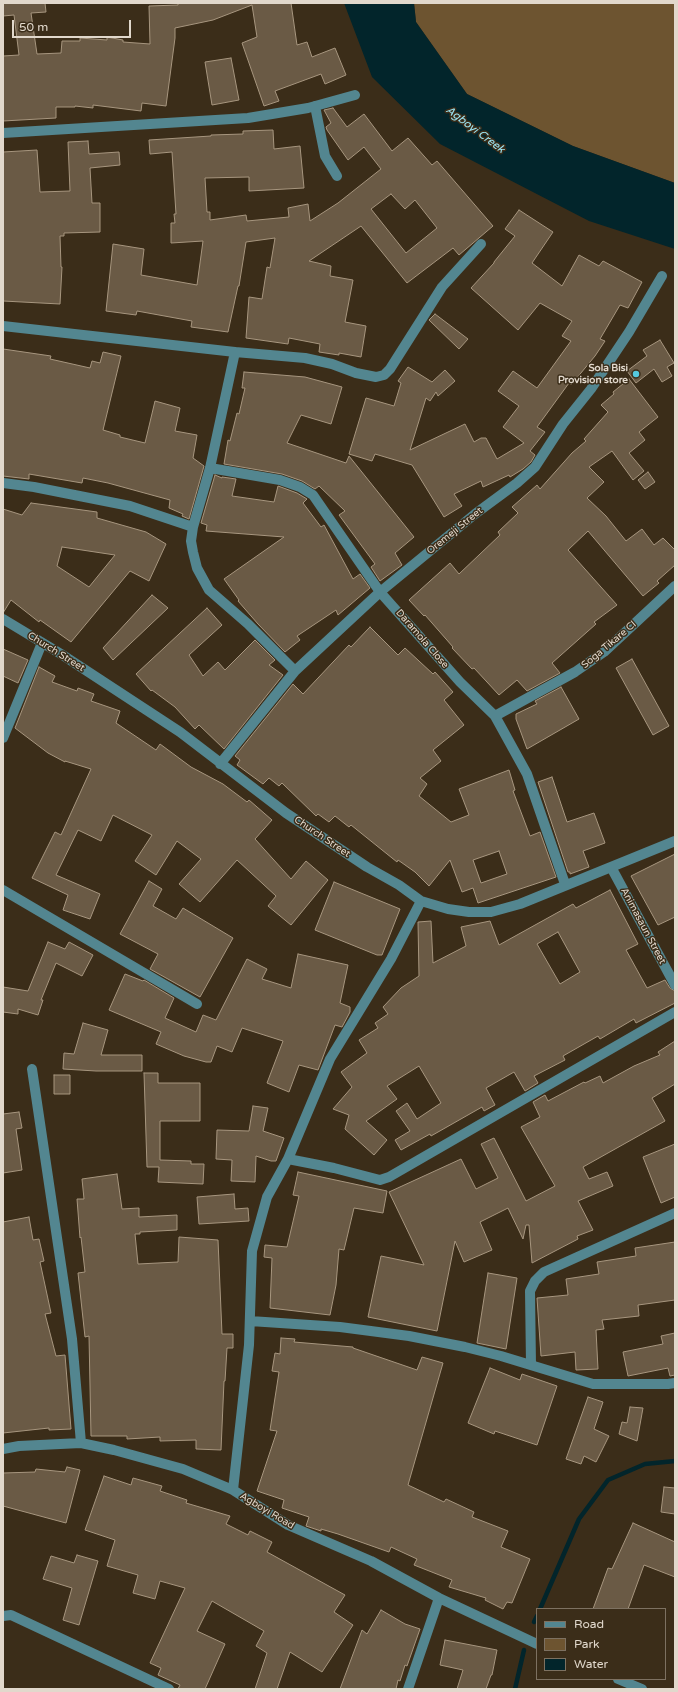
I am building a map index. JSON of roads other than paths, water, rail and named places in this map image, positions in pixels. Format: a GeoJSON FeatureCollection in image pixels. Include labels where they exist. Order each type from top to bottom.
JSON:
{"type":"FeatureCollection","features":[{"type":"Feature","properties":{"kind":"street"},"geometry":{"type":"LineString","coordinates":[[3,133],[248,118],[316,106],[355,95]]}},
{"type":"Feature","properties":{"kind":"street"},"geometry":{"type":"LineString","coordinates":[[316,106],[325,156],[337,176]]}},
{"type":"Feature","properties":{"kind":"street"},"geometry":{"type":"LineString","coordinates":[[3,326],[235,352],[306,358],[376,377],[384,375],[390,369],[442,287],[481,244]]}},
{"type":"Feature","properties":{"kind":"street","name":"Oremeji Street"},"geometry":{"type":"LineString","coordinates":[[220,764],[295,671],[380,592],[535,467],[563,424],[591,389],[629,332],[662,276]]}},
{"type":"Feature","properties":{"kind":"street"},"geometry":{"type":"LineString","coordinates":[[235,352],[210,468],[193,527],[191,541],[197,568],[209,590],[248,624],[295,671]]}},
{"type":"Feature","properties":{"kind":"street","name":"Daramola Close"},"geometry":{"type":"LineString","coordinates":[[210,468],[280,480],[300,487],[313,496],[380,592],[460,682],[495,716],[527,774],[565,884]]}},
{"type":"Feature","properties":{"kind":"street"},"geometry":{"type":"LineString","coordinates":[[3,483],[34,487],[130,506],[193,527]]}},
{"type":"Feature","properties":{"kind":"street","name":"Soga Tikare Cl"},"geometry":{"type":"LineString","coordinates":[[495,716],[563,679],[593,660],[675,586]]}},
{"type":"Feature","properties":{"kind":"street","name":"Church Street"},"geometry":{"type":"LineString","coordinates":[[3,618],[180,732],[286,813],[329,843],[367,867],[399,884],[422,901],[448,909],[469,912],[491,912],[520,904],[565,884],[675,842]]}},
{"type":"Feature","properties":{"kind":"street"},"geometry":{"type":"LineString","coordinates":[[3,738],[42,643]]}},
{"type":"Feature","properties":{"kind":"street","name":"Animasaun Street"},"geometry":{"type":"LineString","coordinates":[[611,867],[675,985]]}},
{"type":"Feature","properties":{"kind":"street"},"geometry":{"type":"LineString","coordinates":[[3,890],[198,1004]]}},
{"type":"Feature","properties":{"kind":"street"},"geometry":{"type":"LineString","coordinates":[[232,1490],[249,1345],[252,1251],[267,1197],[288,1159],[330,1059],[381,976],[422,901]]}},
{"type":"Feature","properties":{"kind":"street"},"geometry":{"type":"LineString","coordinates":[[288,1159],[334,1168],[380,1180],[389,1177],[675,1012]]}},
{"type":"Feature","properties":{"kind":"street"},"geometry":{"type":"LineString","coordinates":[[32,1069],[53,1220],[72,1339],[81,1443]]}},
{"type":"Feature","properties":{"kind":"street"},"geometry":{"type":"LineString","coordinates":[[531,1365],[530,1291],[535,1281],[544,1272],[675,1213]]}},
{"type":"Feature","properties":{"kind":"street"},"geometry":{"type":"LineString","coordinates":[[250,1321],[340,1327],[409,1336],[465,1347],[593,1384],[675,1383]]}},
{"type":"Feature","properties":{"kind":"street","name":"Agboyi Road"},"geometry":{"type":"LineString","coordinates":[[3,1449],[19,1446],[81,1443],[183,1469],[232,1490],[288,1525],[371,1561],[439,1598],[536,1644]]}},
{"type":"Feature","properties":{"kind":"street"},"geometry":{"type":"LineString","coordinates":[[408,1689],[439,1598]]}},
{"type":"Feature","properties":{"kind":"street"},"geometry":{"type":"LineString","coordinates":[[3,1616],[11,1615],[169,1689]]}},
{"type":"Feature","properties":{"kind":"street"},"geometry":{"type":"LineString","coordinates":[[620,1680],[642,1689]]}},
{"type":"Feature","properties":{"kind":"water","name":"Agboyi Creek"},"geometry":{"type":"Polygon","coordinates":[[[344,3],[414,3],[416,22],[467,94],[573,146],[675,183],[675,249],[589,221],[440,144],[372,77],[344,3]]]}},
{"type":"Feature","properties":{"kind":"waterway"},"geometry":{"type":"LineString","coordinates":[[540,1608],[579,1519],[608,1480],[645,1464],[675,1461]]}},
{"type":"Feature","properties":{"kind":"waterway"},"geometry":{"type":"LineString","coordinates":[[534,1622],[536,1618]]}},
{"type":"Feature","properties":{"kind":"waterway"},"geometry":{"type":"LineString","coordinates":[[515,1689],[524,1650]]}},
{"type":"Feature","properties":{"kind":"place","name":"Sola Bisi Provision store"},"geometry":{"type":"Point","coordinates":[636,374]}}]}
